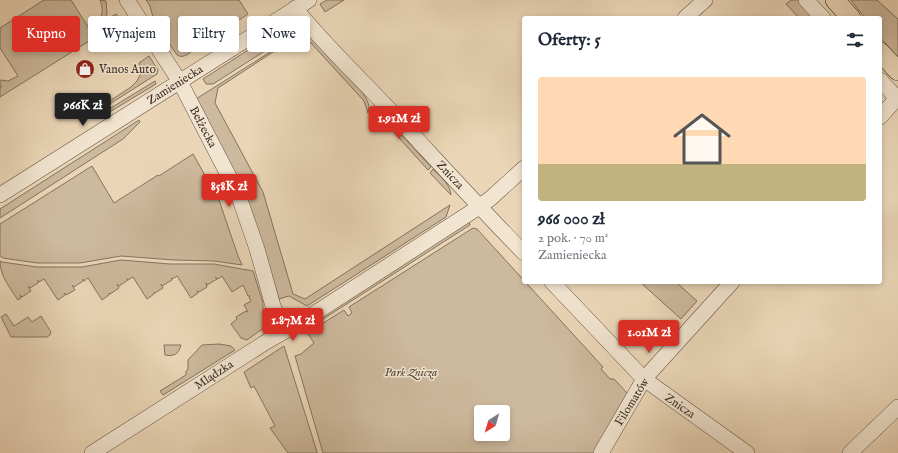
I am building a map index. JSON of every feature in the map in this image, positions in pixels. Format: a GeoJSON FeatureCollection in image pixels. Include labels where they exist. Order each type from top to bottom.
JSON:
{"type":"FeatureCollection","features":[{"type":"Feature","properties":{"kind":"main road"},"geometry":{"type":"LineString","coordinates":[[835,0],[849,16]]}},
{"type":"Feature","properties":{"kind":"main road"},"geometry":{"type":"LineString","coordinates":[[882,54],[898,71]]}},
{"type":"Feature","properties":{"kind":"street","name":"Bełżecka"},"geometry":{"type":"LineString","coordinates":[[127,0],[180,82],[238,194],[257,249],[274,306],[284,331]]}},
{"type":"Feature","properties":{"kind":"street","name":"Zamieniecka"},"geometry":{"type":"LineString","coordinates":[[0,195],[309,0]]}},
{"type":"Feature","properties":{"kind":"street"},"geometry":{"type":"LineString","coordinates":[[688,16],[705,0]]}},
{"type":"Feature","properties":{"kind":"street"},"geometry":{"type":"LineString","coordinates":[[806,0],[821,16]]}},
{"type":"Feature","properties":{"kind":"street","name":"Znicza"},"geometry":{"type":"LineString","coordinates":[[295,8],[309,25],[479,207],[522,251]]}},
{"type":"Feature","properties":{"kind":"street"},"geometry":{"type":"LineString","coordinates":[[882,82],[897,98],[882,115]]}},
{"type":"Feature","properties":{"kind":"street","name":"Mlądzka"},"geometry":{"type":"LineString","coordinates":[[92,453],[284,331],[309,317],[479,207],[522,170]]}},
{"type":"Feature","properties":{"kind":"street","name":"Znicza"},"geometry":{"type":"LineString","coordinates":[[554,284],[644,379],[747,453]]}},
{"type":"Feature","properties":{"kind":"street","name":"Filomatów"},"geometry":{"type":"LineString","coordinates":[[601,453],[644,379],[730,284]]}},
{"type":"Feature","properties":{"kind":"street"},"geometry":{"type":"LineString","coordinates":[[850,453],[898,407]]}},
{"type":"Feature","properties":{"kind":"green space"},"geometry":{"type":"Polygon","coordinates":[[[44,0],[71,0],[88,27],[88,42],[80,47],[80,16],[19,16],[44,0]]]}},
{"type":"Feature","properties":{"kind":"green space"},"geometry":{"type":"Polygon","coordinates":[[[100,0],[106,1],[107,16],[101,16],[102,8],[100,0]]]}},
{"type":"Feature","properties":{"kind":"green space"},"geometry":{"type":"Polygon","coordinates":[[[146,0],[239,0],[248,14],[239,20],[239,16],[178,16],[178,52],[191,52],[181,56],[177,55],[170,45],[170,16],[153,16],[150,6],[146,0]]]}},
{"type":"Feature","properties":{"kind":"green space"},"geometry":{"type":"Polygon","coordinates":[[[327,0],[344,0],[325,12],[320,4],[327,0]]]}},
{"type":"Feature","properties":{"kind":"green space"},"geometry":{"type":"Polygon","coordinates":[[[791,0],[800,0],[815,16],[797,16],[786,4],[791,0]]]}},
{"type":"Feature","properties":{"kind":"green space"},"geometry":{"type":"Polygon","coordinates":[[[851,0],[877,0],[898,19],[898,58],[882,39],[882,16],[863,16],[851,0]]]}},
{"type":"Feature","properties":{"kind":"green space"},"geometry":{"type":"Polygon","coordinates":[[[12,20],[12,52],[72,52],[0,97],[0,88],[2,86],[0,86],[0,80],[8,81],[18,76],[0,48],[0,28],[12,20]]]}},
{"type":"Feature","properties":{"kind":"green space"},"geometry":{"type":"Polygon","coordinates":[[[310,35],[361,91],[368,104],[368,113],[364,101],[311,43],[310,35]]]}},
{"type":"Feature","properties":{"kind":"green space"},"geometry":{"type":"Polygon","coordinates":[[[247,51],[247,52],[263,52],[213,84],[206,84],[203,79],[247,51]]]}},
{"type":"Feature","properties":{"kind":"green space"},"geometry":{"type":"Polygon","coordinates":[[[270,52],[273,52],[218,88],[215,103],[263,192],[293,294],[305,299],[450,205],[446,217],[307,306],[289,296],[279,299],[245,193],[196,99],[270,52]]]}},
{"type":"Feature","properties":{"kind":"green space"},"geometry":{"type":"Polygon","coordinates":[[[149,56],[158,70],[157,74],[97,112],[96,110],[131,87],[137,81],[141,73],[139,63],[149,56]]]}},
{"type":"Feature","properties":{"kind":"green space"},"geometry":{"type":"Polygon","coordinates":[[[155,81],[156,84],[98,119],[96,117],[155,81]]]}},
{"type":"Feature","properties":{"kind":"green space"},"geometry":{"type":"Polygon","coordinates":[[[379,112],[431,167],[428,170],[381,118],[376,116],[379,112]]]}},
{"type":"Feature","properties":{"kind":"green space"},"geometry":{"type":"Polygon","coordinates":[[[139,120],[140,122],[123,139],[0,218],[0,209],[139,120]]]}},
{"type":"Feature","properties":{"kind":"green space"},"geometry":{"type":"Polygon","coordinates":[[[193,154],[219,200],[242,265],[214,261],[121,256],[80,263],[37,263],[3,258],[0,256],[0,224],[92,166],[114,203],[193,154]]]}},
{"type":"Feature","properties":{"kind":"green space"},"geometry":{"type":"Polygon","coordinates":[[[433,169],[447,184],[451,195],[430,173],[433,169]]]}},
{"type":"Feature","properties":{"kind":"green space"},"geometry":{"type":"Polygon","coordinates":[[[469,222],[470,225],[317,323],[315,320],[469,222]]]}},
{"type":"Feature","properties":{"kind":"green space","name":"Park Znicza"},"geometry":{"type":"Polygon","coordinates":[[[473,228],[477,229],[522,278],[522,284],[527,284],[603,367],[601,369],[610,379],[614,379],[629,395],[595,453],[323,453],[295,356],[301,354],[314,343],[308,334],[309,332],[344,310],[348,316],[352,313],[349,307],[473,228]]]}},
{"type":"Feature","properties":{"kind":"green space"},"geometry":{"type":"Polygon","coordinates":[[[121,260],[170,264],[214,264],[253,271],[263,303],[265,327],[247,340],[241,338],[231,324],[237,319],[236,317],[246,311],[248,312],[244,305],[251,301],[250,296],[248,296],[243,285],[232,292],[222,276],[218,279],[215,277],[217,279],[207,285],[206,283],[207,287],[199,292],[197,291],[198,293],[191,298],[177,276],[172,279],[171,278],[172,280],[162,286],[163,288],[155,293],[154,292],[154,294],[147,299],[133,277],[119,286],[117,284],[119,288],[110,294],[109,293],[109,295],[102,300],[88,278],[84,281],[83,279],[83,281],[74,287],[72,285],[75,290],[66,295],[65,293],[65,295],[58,300],[44,279],[39,282],[38,280],[38,283],[30,288],[28,286],[31,291],[22,297],[20,295],[21,298],[18,300],[4,277],[0,266],[0,261],[37,267],[82,267],[121,260]]]}},
{"type":"Feature","properties":{"kind":"green space"},"geometry":{"type":"Polygon","coordinates":[[[642,284],[678,284],[697,301],[681,319],[642,284]]]}},
{"type":"Feature","properties":{"kind":"green space"},"geometry":{"type":"Polygon","coordinates":[[[6,314],[14,326],[28,317],[32,322],[41,316],[51,332],[50,335],[47,337],[11,337],[1,317],[6,314]]]}},
{"type":"Feature","properties":{"kind":"green space"},"geometry":{"type":"Polygon","coordinates":[[[219,344],[231,346],[235,350],[163,395],[160,391],[186,375],[188,360],[202,345],[219,344]]]}},
{"type":"Feature","properties":{"kind":"green space"},"geometry":{"type":"Polygon","coordinates":[[[164,345],[181,345],[177,353],[171,356],[165,355],[164,345]]]}},
{"type":"Feature","properties":{"kind":"green space"},"geometry":{"type":"Polygon","coordinates":[[[284,346],[317,453],[288,453],[270,428],[275,426],[254,386],[251,388],[244,372],[284,346]]]}},
{"type":"Feature","properties":{"kind":"place","name":"Vanos Auto"},"geometry":{"type":"Point","coordinates":[85,69]}}]}
